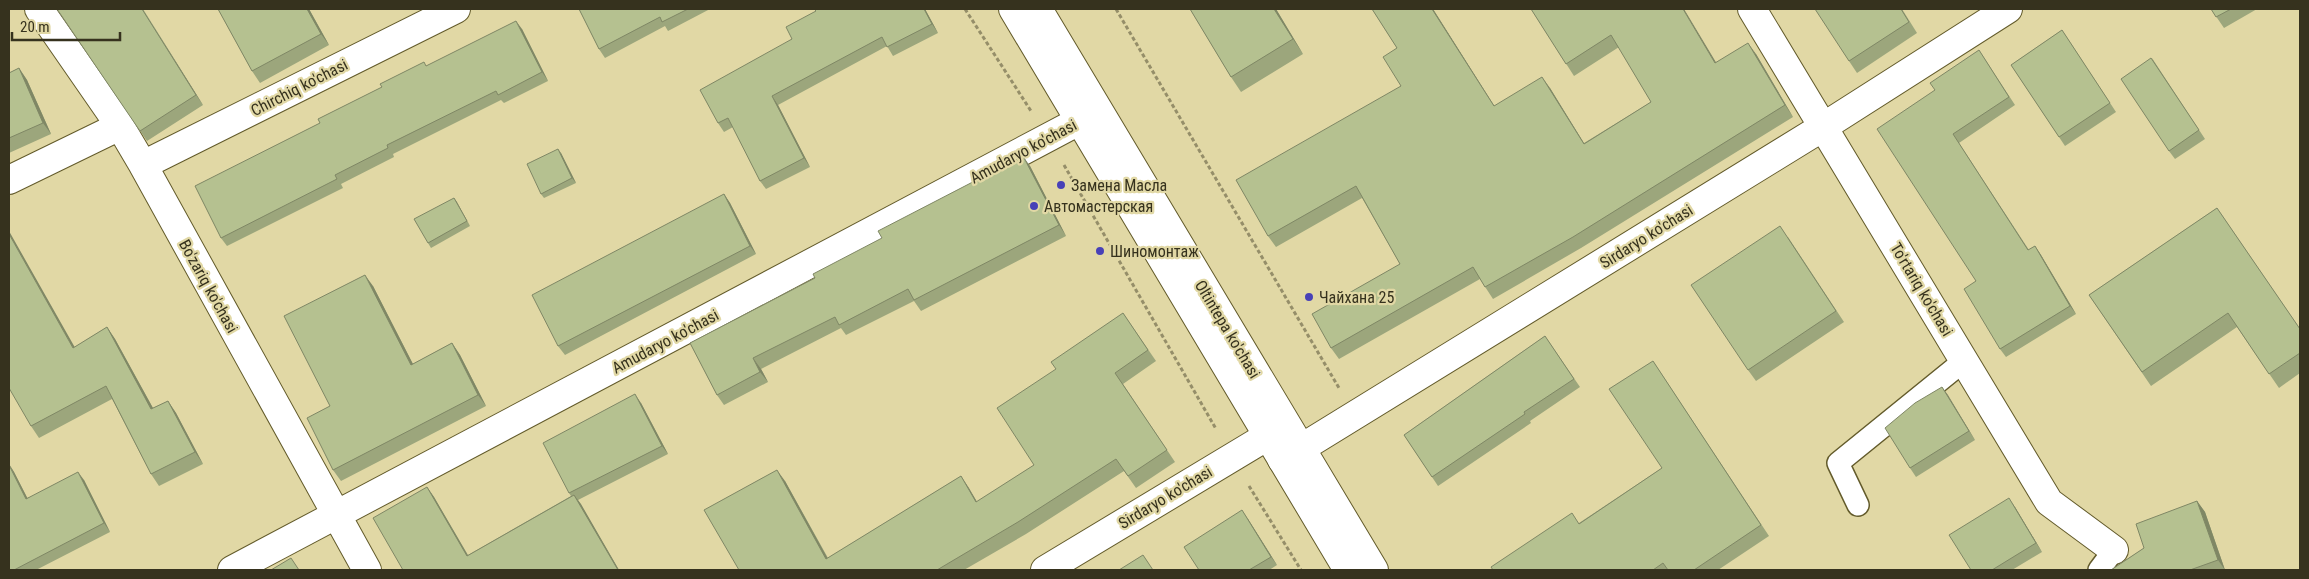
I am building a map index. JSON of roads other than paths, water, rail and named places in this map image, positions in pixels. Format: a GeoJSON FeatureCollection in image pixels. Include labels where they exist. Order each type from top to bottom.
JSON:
{"type":"FeatureCollection","features":[{"type":"Feature","properties":{"kind":"street","name":"Bo'zariq ko'chasi"},"geometry":{"type":"LineString","coordinates":[[39,9],[120,126],[143,165],[335,516],[367,570]]}},
{"type":"Feature","properties":{"kind":"street","name":"Chirchiq ko'chasi"},"geometry":{"type":"LineString","coordinates":[[143,165],[456,9]]}},
{"type":"Feature","properties":{"kind":"street","name":"Oltintepa ko'chasi"},"geometry":{"type":"LineString","coordinates":[[1013,9],[1089,116],[1276,431],[1374,570]]}},
{"type":"Feature","properties":{"kind":"street","name":"Oltintepa ko'chasi"},"geometry":{"type":"LineString","coordinates":[[1038,9],[1089,116]]}},
{"type":"Feature","properties":{"kind":"street","name":"To'rtariq ko'chasi"},"geometry":{"type":"LineString","coordinates":[[1752,9],[2049,502],[2106,560]]}},
{"type":"Feature","properties":{"kind":"street","name":"Sirdaryo ko'chasi"},"geometry":{"type":"LineString","coordinates":[[1291,454],[1823,128],[2008,9]]}},
{"type":"Feature","properties":{"kind":"street","name":"Amudaryo ko'chasi"},"geometry":{"type":"LineString","coordinates":[[232,570],[1089,116]]}},
{"type":"Feature","properties":{"kind":"street"},"geometry":{"type":"LineString","coordinates":[[9,180],[120,126]]}},
{"type":"Feature","properties":{"kind":"street","name":"Sirdaryo ko'chasi"},"geometry":{"type":"LineString","coordinates":[[1045,570],[1276,431]]}},
{"type":"Feature","properties":{"kind":"street","name":"Oltintepa ko'chasi"},"geometry":{"type":"LineString","coordinates":[[1291,454],[1348,570]]}},
{"type":"Feature","properties":{"kind":"lane"},"geometry":{"type":"LineString","coordinates":[[1858,505],[1838,463],[1965,360]]}},
{"type":"Feature","properties":{"kind":"place","name":"Замена Маслa"},"geometry":{"type":"Point","coordinates":[1061,185]}},
{"type":"Feature","properties":{"kind":"place","name":"Автомастерская"},"geometry":{"type":"Point","coordinates":[1034,206]}},
{"type":"Feature","properties":{"kind":"place","name":"Шиномонтаж"},"geometry":{"type":"Point","coordinates":[1100,251]}},
{"type":"Feature","properties":{"kind":"place","name":"Чайхана 25"},"geometry":{"type":"Point","coordinates":[1309,297]}}]}
